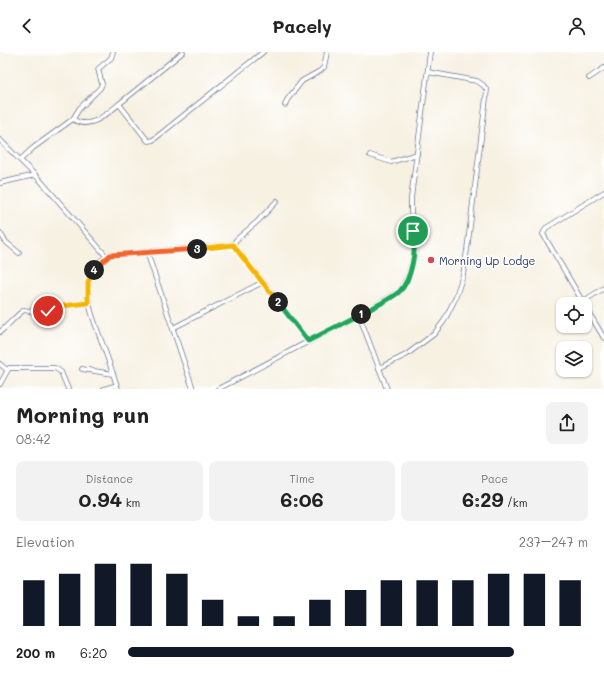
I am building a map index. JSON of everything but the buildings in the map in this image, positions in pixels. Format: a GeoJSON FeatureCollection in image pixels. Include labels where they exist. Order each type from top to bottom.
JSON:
{"type":"FeatureCollection","features":[{"type":"Feature","properties":{"kind":"street"},"geometry":{"type":"LineString","coordinates":[[20,160],[33,148],[73,119],[79,109],[102,84],[98,69],[112,58],[113,52]]}},
{"type":"Feature","properties":{"kind":"street"},"geometry":{"type":"LineString","coordinates":[[73,119],[86,124],[94,122],[119,104],[183,52]]}},
{"type":"Feature","properties":{"kind":"street"},"geometry":{"type":"LineString","coordinates":[[119,104],[145,138],[148,141],[153,140],[263,52]]}},
{"type":"Feature","properties":{"kind":"street"},"geometry":{"type":"LineString","coordinates":[[285,105],[287,100],[302,81],[320,72],[324,67],[327,52]]}},
{"type":"Feature","properties":{"kind":"street"},"geometry":{"type":"LineString","coordinates":[[218,389],[359,315],[398,293],[404,285],[409,274],[415,252],[410,211],[430,52]]}},
{"type":"Feature","properties":{"kind":"street"},"geometry":{"type":"LineString","coordinates":[[590,78],[604,68]]}},
{"type":"Feature","properties":{"kind":"street"},"geometry":{"type":"LineString","coordinates":[[379,368],[406,355],[434,334],[451,309],[463,275],[486,90],[483,85],[477,81],[428,72]]}},
{"type":"Feature","properties":{"kind":"street"},"geometry":{"type":"LineString","coordinates":[[0,140],[35,175],[106,257]]}},
{"type":"Feature","properties":{"kind":"street"},"geometry":{"type":"LineString","coordinates":[[370,155],[392,162],[417,154]]}},
{"type":"Feature","properties":{"kind":"street"},"geometry":{"type":"LineString","coordinates":[[0,183],[35,175]]}},
{"type":"Feature","properties":{"kind":"street"},"geometry":{"type":"LineString","coordinates":[[580,297],[543,234],[546,228],[604,192]]}},
{"type":"Feature","properties":{"kind":"street"},"geometry":{"type":"LineString","coordinates":[[233,245],[236,240],[258,221],[277,201]]}},
{"type":"Feature","properties":{"kind":"street"},"geometry":{"type":"LineString","coordinates":[[0,233],[6,242],[19,253]]}},
{"type":"Feature","properties":{"kind":"street"},"geometry":{"type":"LineString","coordinates":[[233,245],[308,341]]}},
{"type":"Feature","properties":{"kind":"street"},"geometry":{"type":"LineString","coordinates":[[104,389],[118,387],[88,303],[90,276],[106,257],[117,254],[233,245]]}},
{"type":"Feature","properties":{"kind":"street"},"geometry":{"type":"LineString","coordinates":[[147,252],[193,389]]}},
{"type":"Feature","properties":{"kind":"street"},"geometry":{"type":"LineString","coordinates":[[173,328],[263,282]]}},
{"type":"Feature","properties":{"kind":"street"},"geometry":{"type":"LineString","coordinates":[[592,298],[604,288]]}},
{"type":"Feature","properties":{"kind":"street"},"geometry":{"type":"LineString","coordinates":[[0,332],[8,326],[13,318],[24,310],[47,313],[53,307],[88,303]]}},
{"type":"Feature","properties":{"kind":"street"},"geometry":{"type":"LineString","coordinates":[[359,315],[387,389]]}},
{"type":"Feature","properties":{"kind":"street"},"geometry":{"type":"LineString","coordinates":[[592,318],[604,338]]}},
{"type":"Feature","properties":{"kind":"street"},"geometry":{"type":"LineString","coordinates":[[0,364],[7,370]]}},
{"type":"Feature","properties":{"kind":"street"},"geometry":{"type":"LineString","coordinates":[[0,384],[7,370],[12,367],[54,368],[61,372],[68,389]]}},
{"type":"Feature","properties":{"kind":"street"},"geometry":{"type":"LineString","coordinates":[[82,369],[113,374]]}},
{"type":"Feature","properties":{"kind":"place","name":"Morning Up Lodge"},"geometry":{"type":"Point","coordinates":[431,260]}},
{"type":"Feature","properties":{"kind":"route"},"geometry":{"type":"LineString","coordinates":[[48,311],[53,307],[88,303],[88,282],[90,276],[98,265],[110,255],[233,245],[308,341],[359,315],[400,291],[409,274],[415,252],[413,231]]}}]}
